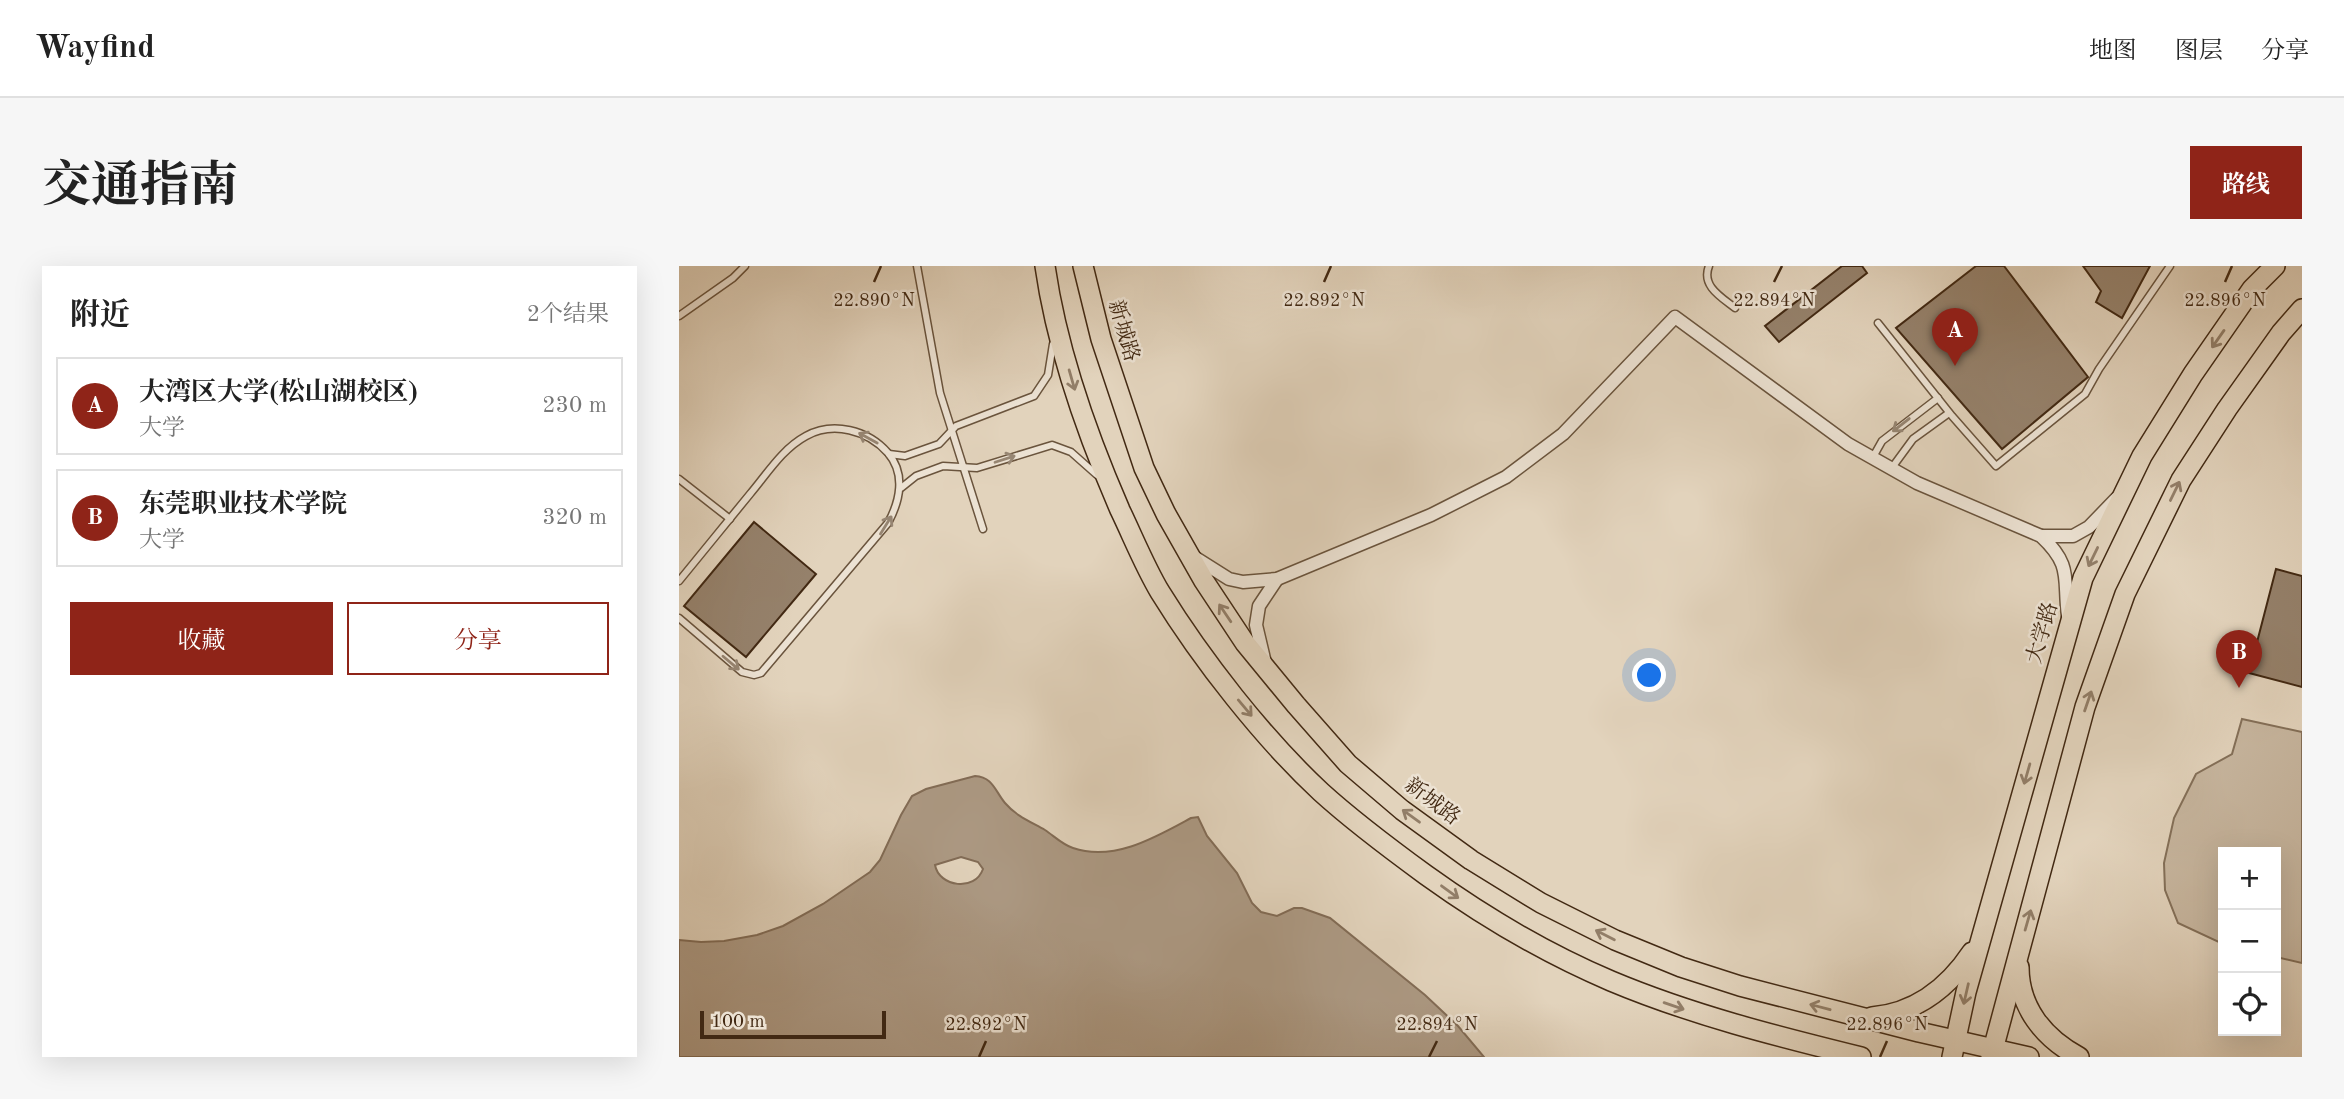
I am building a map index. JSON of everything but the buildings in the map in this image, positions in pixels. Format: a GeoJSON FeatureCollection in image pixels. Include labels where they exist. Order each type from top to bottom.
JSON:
{"type":"FeatureCollection","features":[{"type":"Feature","properties":{"kind":"main road"},"geometry":{"type":"LineString","coordinates":[[1045,266],[1056,320],[1084,421],[1112,491],[1159,590],[1198,650],[1286,757],[1354,822],[1469,906],[1568,961],[1671,1005],[1739,1027],[1861,1057]]}},
{"type":"Feature","properties":{"kind":"main road","name":"新城路"},"geometry":{"type":"LineString","coordinates":[[1083,266],[1101,339],[1144,468],[1187,553],[1245,643],[1265,668],[1357,772],[1402,810],[1471,860],[1541,903],[1615,940],[1681,967],[1740,986],[1864,1018],[1954,1049],[2029,1057]]}},
{"type":"Feature","properties":{"kind":"main road","name":"大学路"},"geometry":{"type":"LineString","coordinates":[[1954,1049],[1982,933],[2083,578],[2142,456],[2193,374],[2252,289],[2275,266]]}},
{"type":"Feature","properties":{"kind":"main road"},"geometry":{"type":"LineString","coordinates":[[1992,1053],[2085,707],[2125,594],[2181,480],[2273,344],[2302,309]]}},
{"type":"Feature","properties":{"kind":"main road"},"geometry":{"type":"LineString","coordinates":[[1864,1018],[1892,1014],[1930,998],[1962,967],[1982,933]]}},
{"type":"Feature","properties":{"kind":"main road"},"geometry":{"type":"LineString","coordinates":[[2018,954],[2021,990],[2031,1014],[2048,1035],[2079,1057]]}},
{"type":"Feature","properties":{"kind":"street"},"geometry":{"type":"LineString","coordinates":[[1187,553],[1229,579],[1244,582],[1277,579],[1431,515],[1506,477],[1563,434],[1675,317],[1847,444],[1967,506],[2042,536],[2073,536],[2089,527],[2125,492]]}},
{"type":"Feature","properties":{"kind":"street"},"geometry":{"type":"LineString","coordinates":[[2042,536],[2063,562],[2067,577],[2066,602],[2070,623]]}},
{"type":"Feature","properties":{"kind":"street"},"geometry":{"type":"LineString","coordinates":[[1265,668],[1256,625],[1259,606],[1277,579]]}},
{"type":"Feature","properties":{"kind":"lane"},"geometry":{"type":"LineString","coordinates":[[679,316],[725,284],[744,266]]}},
{"type":"Feature","properties":{"kind":"lane"},"geometry":{"type":"LineString","coordinates":[[918,266],[932,353],[951,430],[983,528]]}},
{"type":"Feature","properties":{"kind":"lane"},"geometry":{"type":"LineString","coordinates":[[1709,266],[1707,278],[1710,288],[1735,309]]}},
{"type":"Feature","properties":{"kind":"lane"},"geometry":{"type":"LineString","coordinates":[[1878,323],[1949,413],[1996,466],[2085,394],[2099,369],[2170,266]]}},
{"type":"Feature","properties":{"kind":"lane"},"geometry":{"type":"LineString","coordinates":[[889,454],[912,454],[939,444],[960,424],[1027,399],[1039,391],[1048,375],[1056,320]]}},
{"type":"Feature","properties":{"kind":"lane"},"geometry":{"type":"LineString","coordinates":[[1873,458],[1882,440],[1938,398]]}},
{"type":"Feature","properties":{"kind":"lane"},"geometry":{"type":"LineString","coordinates":[[1891,469],[1913,439],[1949,413]]}},
{"type":"Feature","properties":{"kind":"lane"},"geometry":{"type":"LineString","coordinates":[[679,581],[782,455],[805,437],[817,431],[849,430],[864,435],[889,454],[897,467],[899,493],[893,513],[882,533],[761,673],[754,675],[742,672],[679,618]]}},
{"type":"Feature","properties":{"kind":"lane"},"geometry":{"type":"LineString","coordinates":[[899,493],[904,484],[916,476],[949,465],[965,469],[977,468],[1052,445],[1065,449],[1082,460],[1112,491]]}},
{"type":"Feature","properties":{"kind":"lane"},"geometry":{"type":"LineString","coordinates":[[679,479],[730,519]]}},
{"type":"Feature","properties":{"kind":"shaded area"},"geometry":{"type":"Polygon","coordinates":[[[2242,719],[2302,732],[2302,963],[2281,958],[2281,847],[2218,847],[2218,942],[2178,923],[2165,890],[2164,863],[2174,818],[2196,774],[2232,754],[2242,719]]]}},
{"type":"Feature","properties":{"kind":"shaded area"},"geometry":{"type":"Polygon","coordinates":[[[975,776],[981,777],[993,785],[1009,808],[1066,845],[1088,852],[1119,850],[1149,840],[1198,817],[1207,836],[1237,873],[1252,903],[1261,912],[1277,916],[1294,908],[1302,908],[1330,918],[1425,995],[1458,1026],[1484,1057],[679,1057],[679,940],[724,941],[757,935],[783,926],[823,904],[870,872],[880,860],[912,796],[926,789],[975,776]],[[961,857],[935,865],[943,878],[957,884],[965,884],[979,876],[983,869],[978,862],[961,857]]]}},
{"type":"Feature","properties":{"kind":"place","name":"大湾区大学(松山湖校区)"},"geometry":{"type":"Point","coordinates":[1955,366]}},
{"type":"Feature","properties":{"kind":"place","name":"东莞职业技术学院"},"geometry":{"type":"Point","coordinates":[2239,688]}}]}
